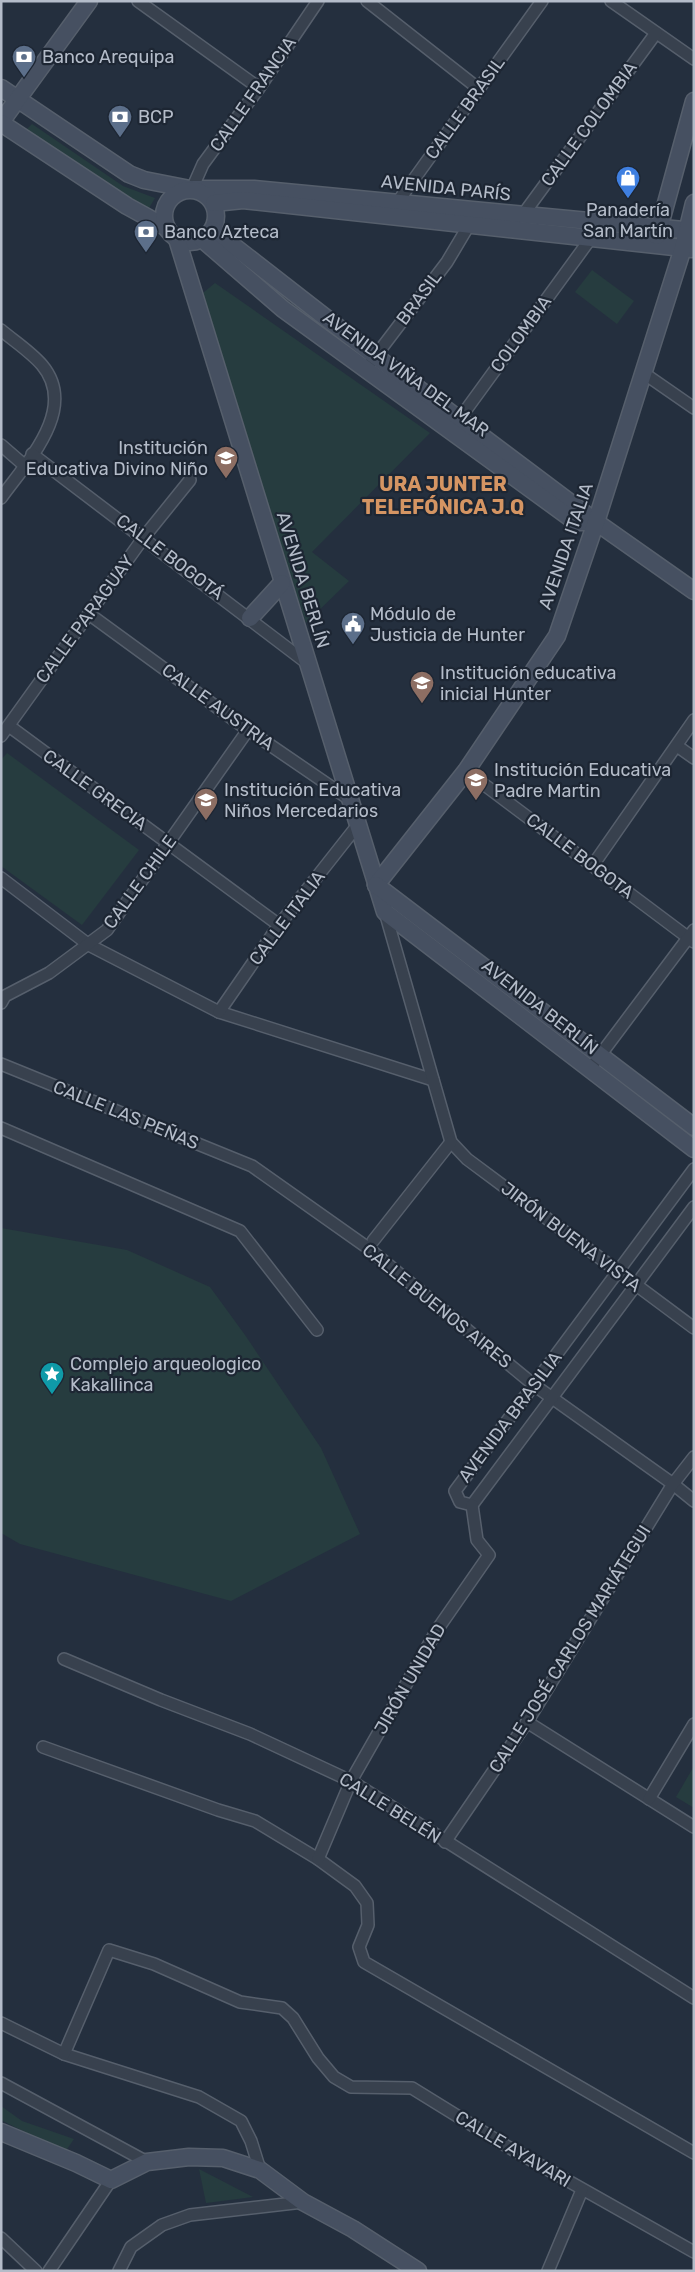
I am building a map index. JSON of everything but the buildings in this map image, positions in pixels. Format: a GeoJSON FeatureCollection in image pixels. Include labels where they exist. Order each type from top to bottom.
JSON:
{"type":"FeatureCollection","features":[{"type":"Feature","properties":{"kind":"street"},"geometry":{"type":"LineString","coordinates":[[1,88],[17,99],[129,174],[144,180],[202,192],[214,203],[217,217],[203,237],[172,234],[1,123],[17,99],[89,1]]}},
{"type":"Feature","properties":{"kind":"street"},"geometry":{"type":"LineString","coordinates":[[138,1],[259,88]]}},
{"type":"Feature","properties":{"kind":"street","name":"CALLE FRANCIA"},"geometry":{"type":"LineString","coordinates":[[192,189],[203,164],[259,88],[318,1]]}},
{"type":"Feature","properties":{"kind":"street"},"geometry":{"type":"LineString","coordinates":[[367,1],[479,89]]}},
{"type":"Feature","properties":{"kind":"street"},"geometry":{"type":"LineString","coordinates":[[526,1],[539,5]]}},
{"type":"Feature","properties":{"kind":"street"},"geometry":{"type":"LineString","coordinates":[[611,1],[694,59]]}},
{"type":"Feature","properties":{"kind":"street","name":"CALLE BRASIL"},"geometry":{"type":"LineString","coordinates":[[393,210],[539,5]]}},
{"type":"Feature","properties":{"kind":"street","name":"CALLE COLOMBIA"},"geometry":{"type":"LineString","coordinates":[[522,216],[656,33]]}},
{"type":"Feature","properties":{"kind":"street"},"geometry":{"type":"LineString","coordinates":[[655,246],[659,228],[688,140],[694,101]]}},
{"type":"Feature","properties":{"kind":"street","name":"AVENIDA PARÍS"},"geometry":{"type":"LineString","coordinates":[[192,189],[254,188],[393,210],[469,225],[688,248]]}},
{"type":"Feature","properties":{"kind":"street"},"geometry":{"type":"LineString","coordinates":[[172,234],[164,220],[167,202],[181,191],[192,189]]}},
{"type":"Feature","properties":{"kind":"street","name":"AVENIDA PARÍS"},"geometry":{"type":"LineString","coordinates":[[214,203],[243,200],[522,216],[690,231]]}},
{"type":"Feature","properties":{"kind":"street","name":"AVENIDA ITALIA"},"geometry":{"type":"LineString","coordinates":[[376,885],[466,770],[556,636],[596,522],[642,372],[688,248],[694,203]]}},
{"type":"Feature","properties":{"kind":"street","name":"BRASIL"},"geometry":{"type":"LineString","coordinates":[[370,363],[446,262],[469,225]]}},
{"type":"Feature","properties":{"kind":"street","name":"AVENIDA BERLÍN"},"geometry":{"type":"LineString","coordinates":[[172,234],[192,288],[385,912],[694,1149]]}},
{"type":"Feature","properties":{"kind":"street","name":"AVENIDA BERLÍN"},"geometry":{"type":"LineString","coordinates":[[192,288],[203,237]]}},
{"type":"Feature","properties":{"kind":"street","name":"AVENIDA VIÑA DEL MAR"},"geometry":{"type":"LineString","coordinates":[[203,237],[283,308],[370,363],[455,425],[576,522],[596,522],[694,591]]}},
{"type":"Feature","properties":{"kind":"street","name":"COLOMBIA"},"geometry":{"type":"LineString","coordinates":[[455,425],[591,238]]}},
{"type":"Feature","properties":{"kind":"street"},"geometry":{"type":"LineString","coordinates":[[1,330],[42,365],[54,390],[53,416],[32,454],[1,498]]}},
{"type":"Feature","properties":{"kind":"street"},"geometry":{"type":"LineString","coordinates":[[642,372],[694,408]]}},
{"type":"Feature","properties":{"kind":"street"},"geometry":{"type":"LineString","coordinates":[[1,445],[24,465]]}},
{"type":"Feature","properties":{"kind":"street","name":"CALLE BOGOTÁ"},"geometry":{"type":"LineString","coordinates":[[32,454],[308,663]]}},
{"type":"Feature","properties":{"kind":"street","name":"CALLE PARAGUAY"},"geometry":{"type":"LineString","coordinates":[[1,736],[144,537],[190,480]]}},
{"type":"Feature","properties":{"kind":"street"},"geometry":{"type":"LineString","coordinates":[[250,618],[282,583]]}},
{"type":"Feature","properties":{"kind":"street","name":"CALLE AUSTRIA"},"geometry":{"type":"LineString","coordinates":[[89,614],[248,730],[349,799]]}},
{"type":"Feature","properties":{"kind":"street"},"geometry":{"type":"LineString","coordinates":[[593,866],[694,720]]}},
{"type":"Feature","properties":{"kind":"street","name":"CALLE GRECIA"},"geometry":{"type":"LineString","coordinates":[[8,726],[279,926]]}},
{"type":"Feature","properties":{"kind":"street","name":"CALLE CHILE"},"geometry":{"type":"LineString","coordinates":[[3,997],[49,973],[89,945],[106,930],[248,730]]}},
{"type":"Feature","properties":{"kind":"street"},"geometry":{"type":"LineString","coordinates":[[677,746],[694,758]]}},
{"type":"Feature","properties":{"kind":"street","name":"CALLE BOGOTA"},"geometry":{"type":"LineString","coordinates":[[466,770],[593,866],[692,936]]}},
{"type":"Feature","properties":{"kind":"street","name":"CALLE ITALIA"},"geometry":{"type":"LineString","coordinates":[[219,1012],[279,926],[357,826]]}},
{"type":"Feature","properties":{"kind":"street"},"geometry":{"type":"LineString","coordinates":[[1,878],[89,945],[219,1012],[433,1080]]}},
{"type":"Feature","properties":{"kind":"street","name":"AVENIDA BERLÍN"},"geometry":{"type":"LineString","coordinates":[[376,885],[694,1127]]}},
{"type":"Feature","properties":{"kind":"street"},"geometry":{"type":"LineString","coordinates":[[373,1241],[451,1142],[385,912]]}},
{"type":"Feature","properties":{"kind":"street"},"geometry":{"type":"LineString","coordinates":[[589,1070],[692,936]]}},
{"type":"Feature","properties":{"kind":"street","name":"CALLE LAS PEÑAS"},"geometry":{"type":"LineString","coordinates":[[1,1064],[252,1166]]}},
{"type":"Feature","properties":{"kind":"street"},"geometry":{"type":"LineString","coordinates":[[1,1128],[240,1231],[317,1330]]}},
{"type":"Feature","properties":{"kind":"street","name":"JIRÓN BUENA VISTA"},"geometry":{"type":"LineString","coordinates":[[451,1142],[467,1159],[694,1328]]}},
{"type":"Feature","properties":{"kind":"street","name":"CALLE BUENOS AIRES"},"geometry":{"type":"LineString","coordinates":[[252,1166],[368,1248],[534,1385],[694,1501]]}},
{"type":"Feature","properties":{"kind":"street","name":"AVENIDA BRASILIA"},"geometry":{"type":"LineString","coordinates":[[694,1169],[455,1492],[460,1502],[472,1505],[694,1206]]}},
{"type":"Feature","properties":{"kind":"street","name":"CALLE JOSÉ CARLOS MARIÁTEGUI"},"geometry":{"type":"LineString","coordinates":[[445,1842],[527,1722],[673,1484],[694,1457]]}},
{"type":"Feature","properties":{"kind":"street","name":"JIRÓN UNIDAD"},"geometry":{"type":"LineString","coordinates":[[318,1859],[350,1781],[437,1630],[489,1555],[477,1540],[472,1505]]}},
{"type":"Feature","properties":{"kind":"street","name":"CALLE BELÉN"},"geometry":{"type":"LineString","coordinates":[[64,1659],[161,1700],[250,1734],[350,1781],[694,1998]]}},
{"type":"Feature","properties":{"kind":"street"},"geometry":{"type":"LineString","coordinates":[[527,1722],[694,1827]]}},
{"type":"Feature","properties":{"kind":"street"},"geometry":{"type":"LineString","coordinates":[[649,1799],[694,1724]]}},
{"type":"Feature","properties":{"kind":"street"},"geometry":{"type":"LineString","coordinates":[[43,1747],[218,1810],[255,1820],[318,1859],[355,1886],[367,1903],[368,1924],[359,1947],[364,1962],[694,2153]]}},
{"type":"Feature","properties":{"kind":"street","name":"CALLE AYAVARI"},"geometry":{"type":"LineString","coordinates":[[64,2054],[109,1950],[154,1964],[240,2002],[282,2008],[293,2018],[318,2058],[334,2077],[351,2087],[412,2088],[501,2143],[694,2252]]}},
{"type":"Feature","properties":{"kind":"street"},"geometry":{"type":"LineString","coordinates":[[1,2023],[64,2054],[199,2097],[241,2122],[251,2141],[260,2170]]}},
{"type":"Feature","properties":{"kind":"street"},"geometry":{"type":"LineString","coordinates":[[1,2083],[147,2162]]}},
{"type":"Feature","properties":{"kind":"street"},"geometry":{"type":"LineString","coordinates":[[1,2132],[112,2180]]}},
{"type":"Feature","properties":{"kind":"street"},"geometry":{"type":"LineString","coordinates":[[50,2271],[112,2180],[147,2162],[189,2158],[223,2158],[260,2170],[303,2202],[353,2229],[418,2271]]}},
{"type":"Feature","properties":{"kind":"street"},"geometry":{"type":"LineString","coordinates":[[548,2271],[582,2190]]}},
{"type":"Feature","properties":{"kind":"street"},"geometry":{"type":"LineString","coordinates":[[119,2271],[131,2247],[162,2225],[190,2215],[303,2202]]}},
{"type":"Feature","properties":{"kind":"street"},"geometry":{"type":"LineString","coordinates":[[1,2238],[36,2271]]}},
{"type":"Feature","properties":{"kind":"green space"},"geometry":{"type":"Polygon","coordinates":[[[32,124],[123,186],[155,198],[146,213],[24,132],[32,124]]]}},
{"type":"Feature","properties":{"kind":"green space"},"geometry":{"type":"Polygon","coordinates":[[[592,270],[634,301],[617,324],[575,292],[592,270]]]}},
{"type":"Feature","properties":{"kind":"green space"},"geometry":{"type":"Polygon","coordinates":[[[215,283],[430,433],[312,552],[349,581],[306,623],[198,297],[215,283]]]}},
{"type":"Feature","properties":{"kind":"green space"},"geometry":{"type":"Polygon","coordinates":[[[7,753],[139,850],[82,925],[1,866],[1,760],[7,753]]]}},
{"type":"Feature","properties":{"kind":"green space"},"geometry":{"type":"Polygon","coordinates":[[[1,1228],[127,1250],[210,1287],[245,1335],[321,1448],[360,1534],[231,1601],[20,1544],[1,1533],[1,1228]]]}},
{"type":"Feature","properties":{"kind":"green space"},"geometry":{"type":"Polygon","coordinates":[[[694,1766],[694,1808],[676,1797],[694,1766]]]}},
{"type":"Feature","properties":{"kind":"green space"},"geometry":{"type":"Polygon","coordinates":[[[1,2106],[22,2121],[74,2139],[65,2152],[1,2120],[1,2106]]]}},
{"type":"Feature","properties":{"kind":"green space"},"geometry":{"type":"Polygon","coordinates":[[[199,2169],[253,2197],[206,2203],[199,2169]]]}},
{"type":"Feature","properties":{"kind":"place","name":"Banco Arequipa"},"geometry":{"type":"Point","coordinates":[24,78]}},
{"type":"Feature","properties":{"kind":"place","name":"BCP"},"geometry":{"type":"Point","coordinates":[120,138]}},
{"type":"Feature","properties":{"kind":"place","name":"Panadería San Martín"},"geometry":{"type":"Point","coordinates":[628,199]}},
{"type":"Feature","properties":{"kind":"place","name":"Banco Azteca"},"geometry":{"type":"Point","coordinates":[146,253]}},
{"type":"Feature","properties":{"kind":"place","name":"Institución Educativa Divino Niño"},"geometry":{"type":"Point","coordinates":[226,479]}},
{"type":"Feature","properties":{"kind":"place","name":"Módulo de Justicia de Hunter"},"geometry":{"type":"Point","coordinates":[353,645]}},
{"type":"Feature","properties":{"kind":"place","name":"Institución educativa inicial Hunter"},"geometry":{"type":"Point","coordinates":[422,704]}},
{"type":"Feature","properties":{"kind":"place","name":"Institución Educativa Padre Martin"},"geometry":{"type":"Point","coordinates":[476,801]}},
{"type":"Feature","properties":{"kind":"place","name":"Institución Educativa Niños Mercedarios"},"geometry":{"type":"Point","coordinates":[206,821]}},
{"type":"Feature","properties":{"kind":"place","name":"Complejo arqueologico Kakallinca"},"geometry":{"type":"Point","coordinates":[52,1395]}},
{"type":"Feature","properties":{"kind":"district","name":"URA JUNTER TELEFÓNICA J.Q"},"geometry":{"type":"Point","coordinates":[443,496]}}]}
